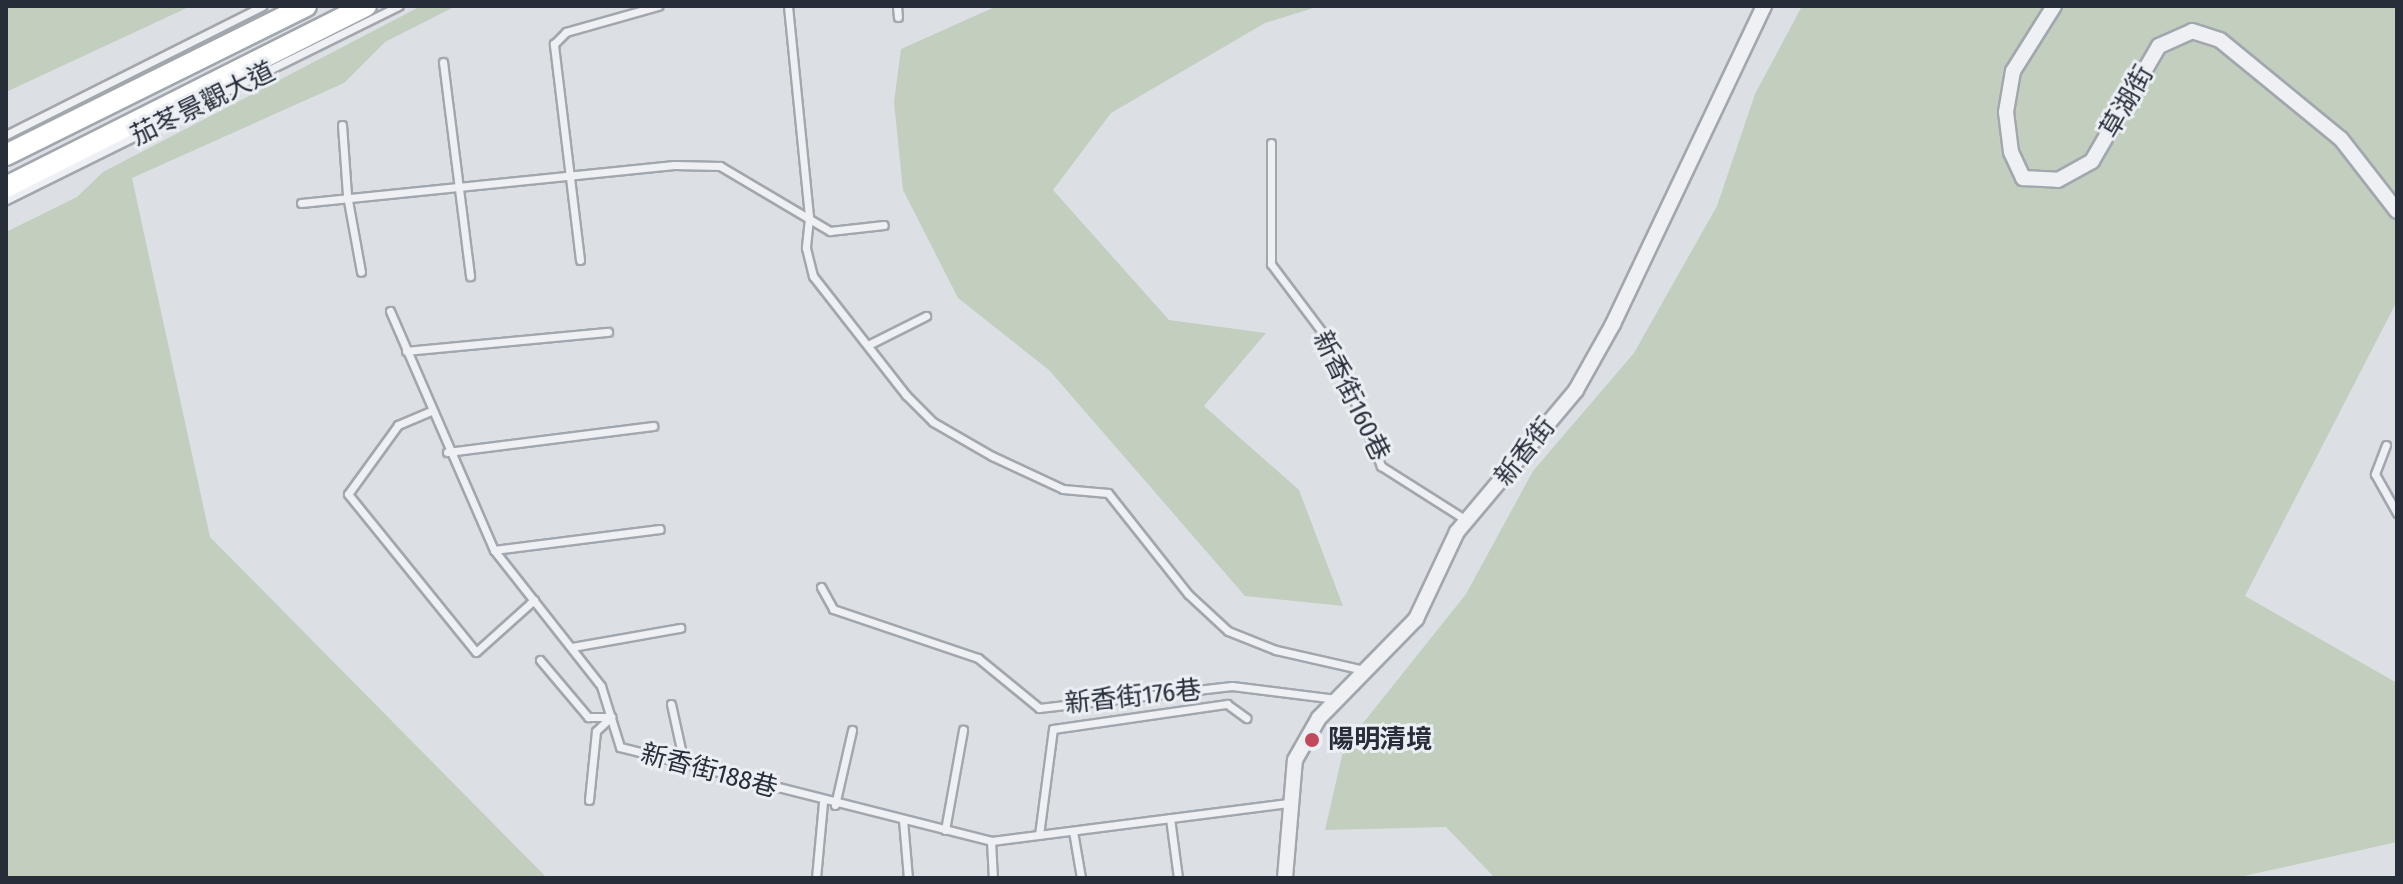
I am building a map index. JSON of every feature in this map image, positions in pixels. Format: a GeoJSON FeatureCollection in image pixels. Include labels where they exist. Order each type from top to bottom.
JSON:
{"type":"FeatureCollection","features":[{"type":"Feature","properties":{"kind":"street","name":"茄苳景觀大道"},"geometry":{"type":"LineString","coordinates":[[6,155],[306,6]]}},
{"type":"Feature","properties":{"kind":"street","name":"茄苳景觀大道"},"geometry":{"type":"LineString","coordinates":[[6,187],[366,6]]}},
{"type":"Feature","properties":{"kind":"street","name":"新香街"},"geometry":{"type":"LineString","coordinates":[[1285,878],[1287,803],[1295,760],[1319,718],[1369,671],[1416,619],[1457,532],[1576,390],[1764,6]]}},
{"type":"Feature","properties":{"kind":"street","name":"草湖街"},"geometry":{"type":"LineString","coordinates":[[2054,6],[2013,71],[2006,112],[2011,152],[2023,178],[2058,180],[2092,161],[2159,46],[2192,31],[2220,40],[2341,139],[2397,211]]}},
{"type":"Feature","properties":{"kind":"lane"},"geometry":{"type":"LineString","coordinates":[[6,135],[262,6]]}},
{"type":"Feature","properties":{"kind":"lane","name":"茄苳景觀大道"},"geometry":{"type":"LineString","coordinates":[[6,200],[399,6]]}},
{"type":"Feature","properties":{"kind":"lane"},"geometry":{"type":"LineString","coordinates":[[580,260],[567,178],[554,44],[566,32],[658,6]]}},
{"type":"Feature","properties":{"kind":"lane"},"geometry":{"type":"LineString","coordinates":[[788,6],[809,218],[806,248],[813,276],[933,422],[1063,489],[1108,493],[1188,594],[1228,631],[1276,650],[1369,671]]}},
{"type":"Feature","properties":{"kind":"lane"},"geometry":{"type":"LineString","coordinates":[[897,6],[898,17]]}},
{"type":"Feature","properties":{"kind":"lane"},"geometry":{"type":"LineString","coordinates":[[443,62],[456,187],[470,276]]}},
{"type":"Feature","properties":{"kind":"lane"},"geometry":{"type":"LineString","coordinates":[[342,125],[347,195],[361,272]]}},
{"type":"Feature","properties":{"kind":"lane","name":"新香街160巷"},"geometry":{"type":"LineString","coordinates":[[1271,143],[1271,264],[1331,344],[1381,466],[1468,522]]}},
{"type":"Feature","properties":{"kind":"lane"},"geometry":{"type":"LineString","coordinates":[[301,203],[347,195],[567,178],[674,165],[720,166],[830,231],[884,225]]}},
{"type":"Feature","properties":{"kind":"lane","name":"新香街188巷"},"geometry":{"type":"LineString","coordinates":[[390,311],[447,452],[494,550],[601,686],[620,747],[823,802],[991,841],[1287,803]]}},
{"type":"Feature","properties":{"kind":"lane"},"geometry":{"type":"LineString","coordinates":[[868,345],[926,316]]}},
{"type":"Feature","properties":{"kind":"lane"},"geometry":{"type":"LineString","coordinates":[[406,351],[608,332]]}},
{"type":"Feature","properties":{"kind":"lane"},"geometry":{"type":"LineString","coordinates":[[431,411],[398,425],[348,494],[476,652],[534,600]]}},
{"type":"Feature","properties":{"kind":"lane"},"geometry":{"type":"LineString","coordinates":[[447,452],[653,426]]}},
{"type":"Feature","properties":{"kind":"lane"},"geometry":{"type":"LineString","coordinates":[[2386,445],[2375,474],[2397,513]]}},
{"type":"Feature","properties":{"kind":"lane"},"geometry":{"type":"LineString","coordinates":[[494,550],[660,529]]}},
{"type":"Feature","properties":{"kind":"lane","name":"新香街176巷"},"geometry":{"type":"LineString","coordinates":[[821,587],[833,609],[978,658],[1039,708],[1232,686],[1338,700]]}},
{"type":"Feature","properties":{"kind":"lane"},"geometry":{"type":"LineString","coordinates":[[572,647],[680,628]]}},
{"type":"Feature","properties":{"kind":"lane"},"geometry":{"type":"LineString","coordinates":[[540,660],[588,717],[611,717]]}},
{"type":"Feature","properties":{"kind":"lane"},"geometry":{"type":"LineString","coordinates":[[671,704],[684,763]]}},
{"type":"Feature","properties":{"kind":"lane"},"geometry":{"type":"LineString","coordinates":[[1039,835],[1053,729],[1227,704],[1246,718]]}},
{"type":"Feature","properties":{"kind":"lane"},"geometry":{"type":"LineString","coordinates":[[589,800],[596,731],[611,717]]}},
{"type":"Feature","properties":{"kind":"lane"},"geometry":{"type":"LineString","coordinates":[[835,805],[852,730]]}},
{"type":"Feature","properties":{"kind":"lane"},"geometry":{"type":"LineString","coordinates":[[945,830],[963,730]]}},
{"type":"Feature","properties":{"kind":"lane"},"geometry":{"type":"LineString","coordinates":[[816,878],[823,802]]}},
{"type":"Feature","properties":{"kind":"lane"},"geometry":{"type":"LineString","coordinates":[[1170,818],[1178,878]]}},
{"type":"Feature","properties":{"kind":"lane"},"geometry":{"type":"LineString","coordinates":[[903,820],[908,878]]}},
{"type":"Feature","properties":{"kind":"lane"},"geometry":{"type":"LineString","coordinates":[[1073,831],[1081,878]]}},
{"type":"Feature","properties":{"kind":"lane"},"geometry":{"type":"LineString","coordinates":[[991,841],[993,878]]}},
{"type":"Feature","properties":{"kind":"green space"},"geometry":{"type":"Polygon","coordinates":[[[6,6],[191,6],[6,92],[6,6]]]}},
{"type":"Feature","properties":{"kind":"green space"},"geometry":{"type":"Polygon","coordinates":[[[421,6],[456,6],[385,42],[344,83],[132,178],[210,537],[547,878],[6,878],[6,232],[77,197],[103,172],[421,6]]]}},
{"type":"Feature","properties":{"kind":"green space"},"geometry":{"type":"Polygon","coordinates":[[[997,6],[1320,6],[1265,23],[1111,113],[1053,190],[1169,320],[1266,333],[1204,406],[1299,490],[1343,606],[1245,596],[1049,370],[958,298],[903,190],[894,102],[901,49],[997,6]]]}},
{"type":"Feature","properties":{"kind":"green space"},"geometry":{"type":"Polygon","coordinates":[[[1802,6],[2397,6],[2397,301],[2245,596],[2397,683],[2397,842],[2235,878],[1495,878],[1446,827],[1325,830],[1344,747],[1466,594],[1533,471],[1634,353],[1717,206],[1755,94],[1802,6]]]}},
{"type":"Feature","properties":{"kind":"place","name":"陽明清境"},"geometry":{"type":"Point","coordinates":[1312,740]}}]}
